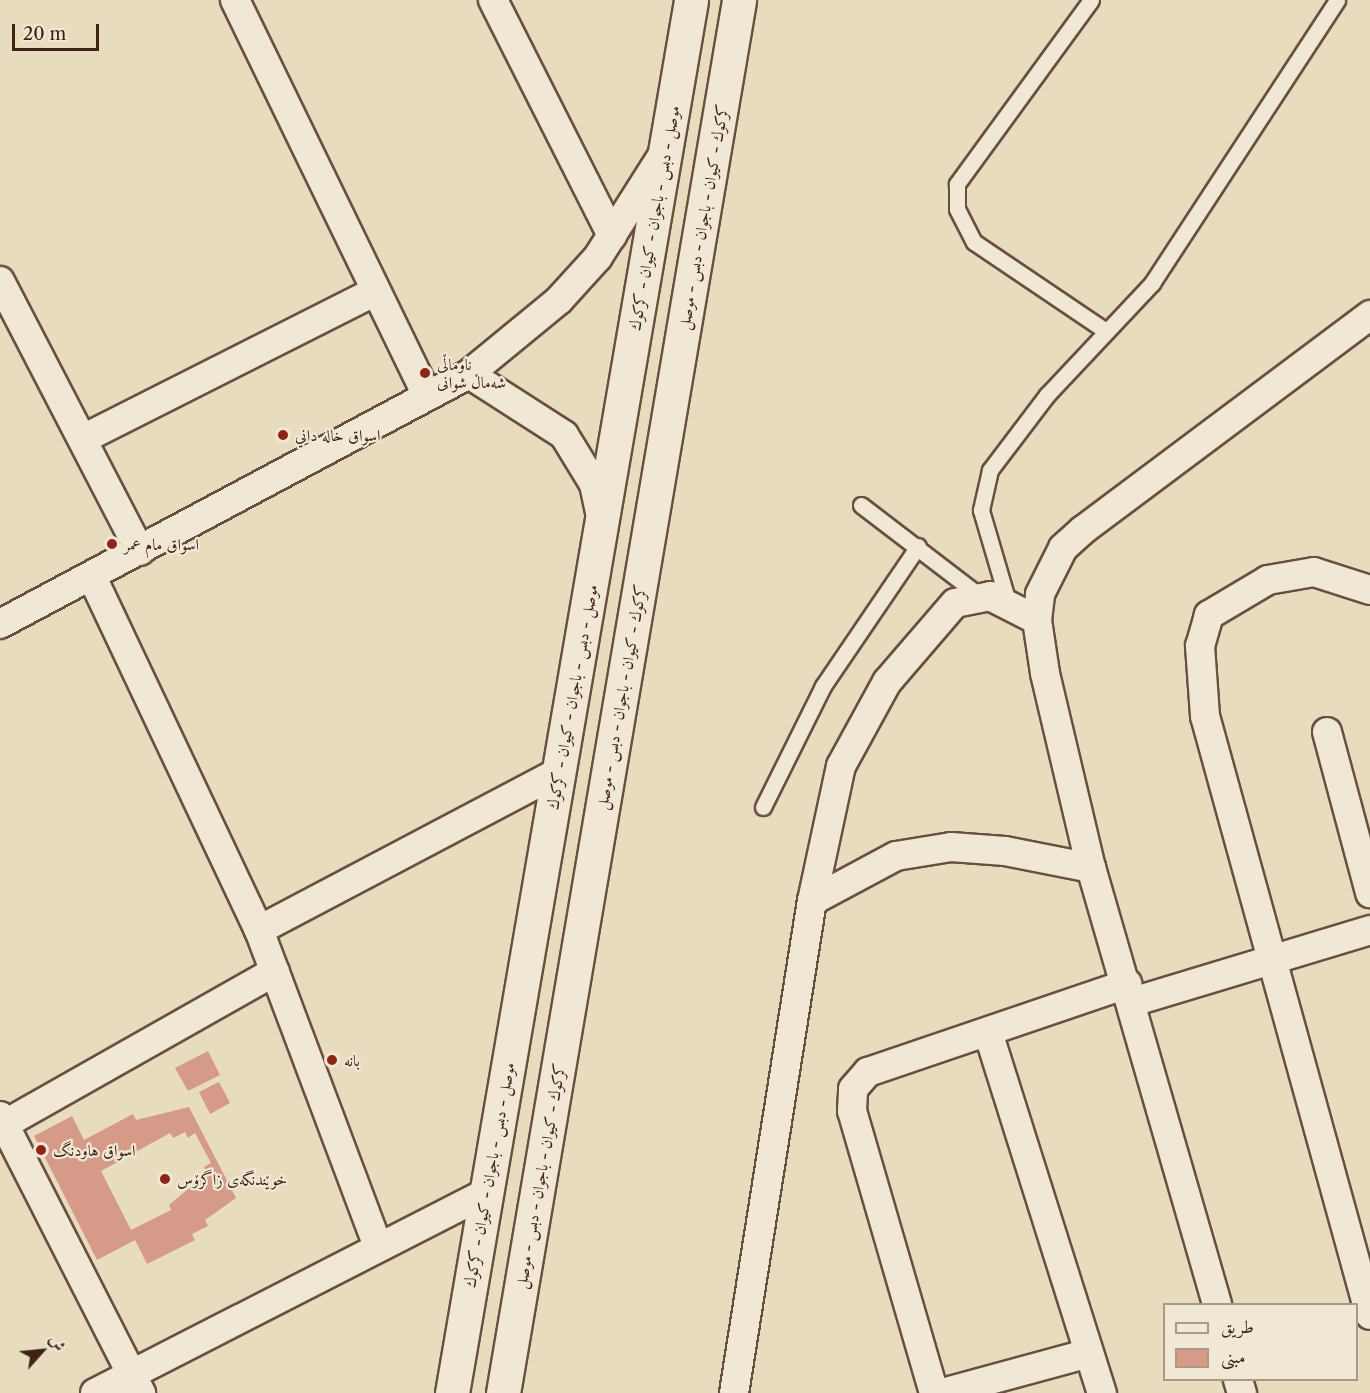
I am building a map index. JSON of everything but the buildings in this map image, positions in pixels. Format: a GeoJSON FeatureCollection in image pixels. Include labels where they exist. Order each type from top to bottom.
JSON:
{"type":"FeatureCollection","features":[{"type":"Feature","properties":{"kind":"main road","name":"موصل - دبس - باجوان - كيوان - كركوك"},"geometry":{"type":"LineString","coordinates":[[452,1393],[691,0]]}},
{"type":"Feature","properties":{"kind":"main road","name":"كركوك - كيوان - باجوان - دبس - موصل"},"geometry":{"type":"LineString","coordinates":[[503,1393],[740,0]]}},
{"type":"Feature","properties":{"kind":"street"},"geometry":{"type":"LineString","coordinates":[[235,0],[427,396]]}},
{"type":"Feature","properties":{"kind":"street"},"geometry":{"type":"LineString","coordinates":[[493,0],[612,236]]}},
{"type":"Feature","properties":{"kind":"street"},"geometry":{"type":"LineString","coordinates":[[0,624],[141,551],[469,374],[559,300],[612,236],[666,149]]}},
{"type":"Feature","properties":{"kind":"street"},"geometry":{"type":"LineString","coordinates":[[0,281],[8,312],[83,440],[141,551]]}},
{"type":"Feature","properties":{"kind":"street"},"geometry":{"type":"LineString","coordinates":[[83,440],[376,291]]}},
{"type":"Feature","properties":{"kind":"street"},"geometry":{"type":"LineString","coordinates":[[1216,1303],[1092,868],[1037,620],[1049,569],[1083,530],[1370,315]]}},
{"type":"Feature","properties":{"kind":"street"},"geometry":{"type":"LineString","coordinates":[[469,374],[564,435],[594,484],[602,524]]}},
{"type":"Feature","properties":{"kind":"street"},"geometry":{"type":"LineString","coordinates":[[1370,590],[1314,572],[1268,580],[1209,615],[1200,646],[1205,716],[1269,963],[1370,1315]]}},
{"type":"Feature","properties":{"kind":"street"},"geometry":{"type":"LineString","coordinates":[[92,577],[259,930],[378,1247]]}},
{"type":"Feature","properties":{"kind":"street"},"geometry":{"type":"LineString","coordinates":[[734,1393],[812,901],[841,766],[887,682],[946,612],[980,596],[1008,603],[1037,620]]}},
{"type":"Feature","properties":{"kind":"street"},"geometry":{"type":"LineString","coordinates":[[1328,732],[1370,893]]}},
{"type":"Feature","properties":{"kind":"street"},"geometry":{"type":"LineString","coordinates":[[259,930],[559,772]]}},
{"type":"Feature","properties":{"kind":"street"},"geometry":{"type":"LineString","coordinates":[[812,901],[896,856],[951,847],[1005,851],[1092,868]]}},
{"type":"Feature","properties":{"kind":"street"},"geometry":{"type":"LineString","coordinates":[[934,1393],[851,1100],[868,1072],[988,1032],[1129,993],[1269,963],[1370,930]]}},
{"type":"Feature","properties":{"kind":"street"},"geometry":{"type":"LineString","coordinates":[[136,1384],[2,1120],[275,971]]}},
{"type":"Feature","properties":{"kind":"street"},"geometry":{"type":"LineString","coordinates":[[988,1032],[1102,1393]]}},
{"type":"Feature","properties":{"kind":"street"},"geometry":{"type":"LineString","coordinates":[[95,1393],[136,1384],[378,1247],[485,1193]]}},
{"type":"Feature","properties":{"kind":"street"},"geometry":{"type":"LineString","coordinates":[[942,1393],[1089,1353]]}},
{"type":"Feature","properties":{"kind":"lane"},"geometry":{"type":"LineString","coordinates":[[1091,0],[957,184],[957,209],[974,242],[1106,332]]}},
{"type":"Feature","properties":{"kind":"lane"},"geometry":{"type":"LineString","coordinates":[[1008,603],[981,510],[990,470],[1047,395],[1152,283],[1337,0]]}},
{"type":"Feature","properties":{"kind":"lane"},"geometry":{"type":"LineString","coordinates":[[861,505],[918,546],[980,596]]}},
{"type":"Feature","properties":{"kind":"lane"},"geometry":{"type":"LineString","coordinates":[[763,807],[823,686],[918,546]]}},
{"type":"Feature","properties":{"kind":"place","name":"ناوماڵی شەماڵ شوانی"},"geometry":{"type":"Point","coordinates":[425,373]}},
{"type":"Feature","properties":{"kind":"place","name":"اسواق خاله داني"},"geometry":{"type":"Point","coordinates":[283,435]}},
{"type":"Feature","properties":{"kind":"place","name":"اسواق مام عمر"},"geometry":{"type":"Point","coordinates":[112,544]}},
{"type":"Feature","properties":{"kind":"place","name":"بانە"},"geometry":{"type":"Point","coordinates":[332,1060]}},
{"type":"Feature","properties":{"kind":"place","name":"اسواق هاودنگ"},"geometry":{"type":"Point","coordinates":[41,1150]}},
{"type":"Feature","properties":{"kind":"place","name":"خوێندنگەی زاگرۆس"},"geometry":{"type":"Point","coordinates":[165,1179]}}]}
